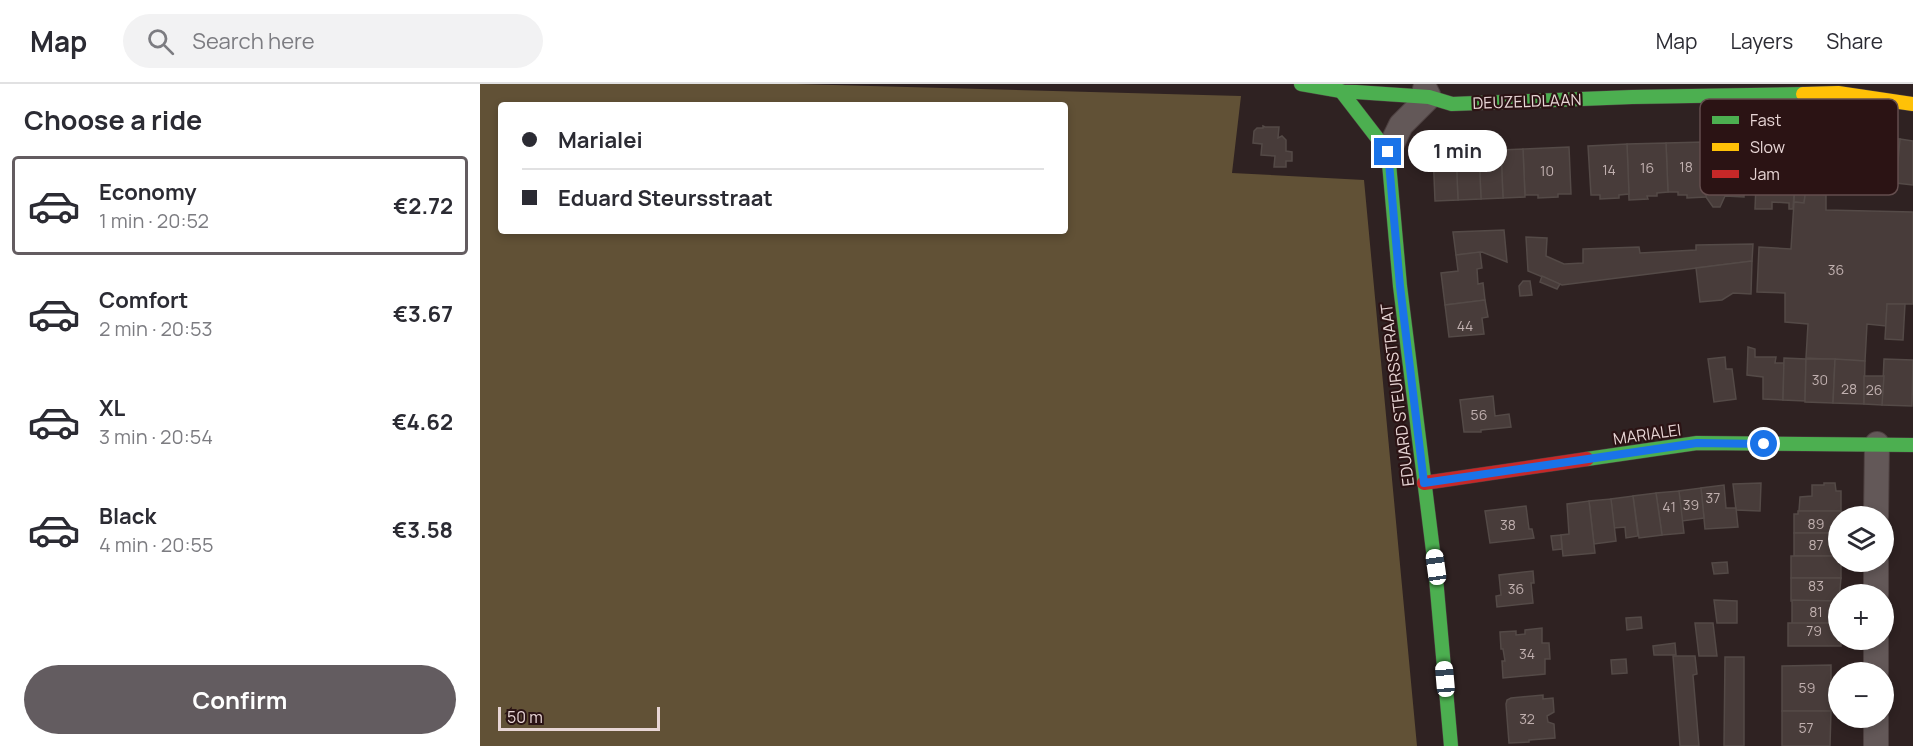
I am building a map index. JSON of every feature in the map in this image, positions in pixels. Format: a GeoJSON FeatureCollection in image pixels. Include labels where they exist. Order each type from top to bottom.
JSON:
{"type":"FeatureCollection","features":[{"type":"Feature","properties":{"kind":"street","name":"DEUZELDLAAN"},"geometry":{"type":"LineString","coordinates":[[1301,84],[1341,91],[1433,91],[1452,104],[1632,97],[1757,89],[1838,93],[1879,99]]}},
{"type":"Feature","properties":{"kind":"street"},"geometry":{"type":"LineString","coordinates":[[1341,91],[1388,152],[1401,125],[1433,91]]}},
{"type":"Feature","properties":{"kind":"street","name":"DEUZELDLAAN"},"geometry":{"type":"LineString","coordinates":[[1898,102],[1913,104]]}},
{"type":"Feature","properties":{"kind":"street","name":"EDUARD STEURSSTRAAT"},"geometry":{"type":"LineString","coordinates":[[1388,152],[1400,286],[1436,567],[1451,746]]}},
{"type":"Feature","properties":{"kind":"street","name":"MARIALEI"},"geometry":{"type":"LineString","coordinates":[[1424,483],[1697,443],[1913,445]]}},
{"type":"Feature","properties":{"kind":"street"},"geometry":{"type":"LineString","coordinates":[[1876,506],[1877,444]]}},
{"type":"Feature","properties":{"kind":"street"},"geometry":{"type":"LineString","coordinates":[[1876,728],[1876,746]]}},
{"type":"Feature","properties":{"kind":"shaded area"},"geometry":{"type":"Polygon","coordinates":[[[480,84],[797,84],[1241,96],[1232,173],[1364,180],[1417,746],[480,746],[480,84]]]}},
{"type":"Feature","properties":{"kind":"building"},"geometry":{"type":"Polygon","coordinates":[[[1263,126],[1279,127],[1278,138],[1282,136],[1286,140],[1286,151],[1292,152],[1292,161],[1286,161],[1286,167],[1274,167],[1275,156],[1261,155],[1262,144],[1253,143],[1254,131],[1263,126]]]}},
{"type":"Feature","properties":{"kind":"building"},"geometry":{"type":"Polygon","coordinates":[[[1900,139],[1913,141],[1913,185],[1898,183],[1900,139]]]}},
{"type":"Feature","properties":{"kind":"building"},"geometry":{"type":"Polygon","coordinates":[[[1700,142],[1700,195],[1706,195],[1706,197],[1687,198],[1687,195],[1678,195],[1678,192],[1668,192],[1666,143],[1700,142]]]}},
{"type":"Feature","properties":{"kind":"building"},"geometry":{"type":"Polygon","coordinates":[[[1666,143],[1668,192],[1657,193],[1657,196],[1647,196],[1648,199],[1629,200],[1627,144],[1666,143]]]}},
{"type":"Feature","properties":{"kind":"building"},"geometry":{"type":"Polygon","coordinates":[[[1627,144],[1629,194],[1619,195],[1619,198],[1600,199],[1600,195],[1591,195],[1588,146],[1627,144]]]}},
{"type":"Feature","properties":{"kind":"building"},"geometry":{"type":"Polygon","coordinates":[[[1569,147],[1571,194],[1538,198],[1538,195],[1525,195],[1523,149],[1569,147]]]}},
{"type":"Feature","properties":{"kind":"building"},"geometry":{"type":"Polygon","coordinates":[[[1523,149],[1525,197],[1503,198],[1501,150],[1523,149]]]}},
{"type":"Feature","properties":{"kind":"building"},"geometry":{"type":"Polygon","coordinates":[[[1501,150],[1503,198],[1481,199],[1479,151],[1501,150]]]}},
{"type":"Feature","properties":{"kind":"building"},"geometry":{"type":"Polygon","coordinates":[[[1479,151],[1481,199],[1458,200],[1456,152],[1479,151]]]}},
{"type":"Feature","properties":{"kind":"building"},"geometry":{"type":"Polygon","coordinates":[[[1433,152],[1456,152],[1458,200],[1435,201],[1433,152]]]}},
{"type":"Feature","properties":{"kind":"building"},"geometry":{"type":"Polygon","coordinates":[[[1706,195],[1744,195],[1744,197],[1725,196],[1720,207],[1713,207],[1706,195]]]}},
{"type":"Feature","properties":{"kind":"building"},"geometry":{"type":"Polygon","coordinates":[[[1756,195],[1794,195],[1793,209],[1789,209],[1789,203],[1772,202],[1772,209],[1755,209],[1756,195]]]}},
{"type":"Feature","properties":{"kind":"building"},"geometry":{"type":"Polygon","coordinates":[[[1794,195],[1805,195],[1804,203],[1794,202],[1794,195]]]}},
{"type":"Feature","properties":{"kind":"building"},"geometry":{"type":"Polygon","coordinates":[[[1805,195],[1826,195],[1826,210],[1913,212],[1913,304],[1887,304],[1886,326],[1867,324],[1865,361],[1806,358],[1808,324],[1785,322],[1785,293],[1757,292],[1759,247],[1791,249],[1794,202],[1804,203],[1805,195]]]}},
{"type":"Feature","properties":{"kind":"building"},"geometry":{"type":"Polygon","coordinates":[[[1504,230],[1507,262],[1482,252],[1456,255],[1453,232],[1504,230]]]}},
{"type":"Feature","properties":{"kind":"building"},"geometry":{"type":"Polygon","coordinates":[[[1526,237],[1547,238],[1546,256],[1564,264],[1583,263],[1583,249],[1639,247],[1640,253],[1696,250],[1696,245],[1753,244],[1752,261],[1562,285],[1528,271],[1526,237]]]}},
{"type":"Feature","properties":{"kind":"building"},"geometry":{"type":"Polygon","coordinates":[[[1480,252],[1482,268],[1477,269],[1478,284],[1483,283],[1485,300],[1445,305],[1441,273],[1458,271],[1456,255],[1480,252]]]}},
{"type":"Feature","properties":{"kind":"building"},"geometry":{"type":"Polygon","coordinates":[[[1752,261],[1751,294],[1733,293],[1722,300],[1700,302],[1696,268],[1752,261]]]}},
{"type":"Feature","properties":{"kind":"building"},"geometry":{"type":"Polygon","coordinates":[[[1542,276],[1560,284],[1557,289],[1540,282],[1542,276]]]}},
{"type":"Feature","properties":{"kind":"building"},"geometry":{"type":"Polygon","coordinates":[[[1523,281],[1530,281],[1532,295],[1520,296],[1519,286],[1523,281]]]}},
{"type":"Feature","properties":{"kind":"building"},"geometry":{"type":"Polygon","coordinates":[[[1485,300],[1488,317],[1482,318],[1484,334],[1449,337],[1445,305],[1485,300]]]}},
{"type":"Feature","properties":{"kind":"building"},"geometry":{"type":"Polygon","coordinates":[[[1887,304],[1905,304],[1903,340],[1885,339],[1887,304]]]}},
{"type":"Feature","properties":{"kind":"building"},"geometry":{"type":"Polygon","coordinates":[[[1748,347],[1755,349],[1755,357],[1776,357],[1775,363],[1784,363],[1783,400],[1763,399],[1763,377],[1747,375],[1748,347]]]}},
{"type":"Feature","properties":{"kind":"building"},"geometry":{"type":"Polygon","coordinates":[[[1725,357],[1726,369],[1732,369],[1736,399],[1714,402],[1708,359],[1725,357]]]}},
{"type":"Feature","properties":{"kind":"building"},"geometry":{"type":"Polygon","coordinates":[[[1784,358],[1806,359],[1805,401],[1783,400],[1784,358]]]}},
{"type":"Feature","properties":{"kind":"building"},"geometry":{"type":"Polygon","coordinates":[[[1806,359],[1835,359],[1833,403],[1805,402],[1806,359]]]}},
{"type":"Feature","properties":{"kind":"building"},"geometry":{"type":"Polygon","coordinates":[[[1835,359],[1865,361],[1864,404],[1833,403],[1835,359]]]}},
{"type":"Feature","properties":{"kind":"building"},"geometry":{"type":"Polygon","coordinates":[[[1884,359],[1913,360],[1912,406],[1882,405],[1884,359]]]}},
{"type":"Feature","properties":{"kind":"building"},"geometry":{"type":"Polygon","coordinates":[[[1864,376],[1884,376],[1882,405],[1864,404],[1864,376]]]}},
{"type":"Feature","properties":{"kind":"building"},"geometry":{"type":"Polygon","coordinates":[[[1493,396],[1495,416],[1509,414],[1511,427],[1464,432],[1460,400],[1493,396]]]}},
{"type":"Feature","properties":{"kind":"building"},"geometry":{"type":"Polygon","coordinates":[[[1761,483],[1760,511],[1736,510],[1733,484],[1761,483]]]}},
{"type":"Feature","properties":{"kind":"building"},"geometry":{"type":"Polygon","coordinates":[[[1824,483],[1835,483],[1836,491],[1841,491],[1841,506],[1828,506],[1828,511],[1799,511],[1800,497],[1812,496],[1812,485],[1824,485],[1824,483]]]}},
{"type":"Feature","properties":{"kind":"building"},"geometry":{"type":"Polygon","coordinates":[[[1724,485],[1726,508],[1736,508],[1738,527],[1705,529],[1701,488],[1724,485]]]}},
{"type":"Feature","properties":{"kind":"building"},"geometry":{"type":"Polygon","coordinates":[[[1701,488],[1704,518],[1682,521],[1679,491],[1701,488]]]}},
{"type":"Feature","properties":{"kind":"building"},"geometry":{"type":"Polygon","coordinates":[[[1679,491],[1684,533],[1662,535],[1656,493],[1679,491]]]}},
{"type":"Feature","properties":{"kind":"building"},"geometry":{"type":"Polygon","coordinates":[[[1656,493],[1662,535],[1639,538],[1633,496],[1656,493]]]}},
{"type":"Feature","properties":{"kind":"building"},"geometry":{"type":"Polygon","coordinates":[[[1633,496],[1638,536],[1626,538],[1625,527],[1614,528],[1611,499],[1633,496]]]}},
{"type":"Feature","properties":{"kind":"building"},"geometry":{"type":"Polygon","coordinates":[[[1611,499],[1616,541],[1594,544],[1589,501],[1611,499]]]}},
{"type":"Feature","properties":{"kind":"building"},"geometry":{"type":"Polygon","coordinates":[[[1589,501],[1595,553],[1563,556],[1561,535],[1569,534],[1567,504],[1589,501]]]}},
{"type":"Feature","properties":{"kind":"building"},"geometry":{"type":"Polygon","coordinates":[[[1526,506],[1529,529],[1532,529],[1534,538],[1490,543],[1485,511],[1526,506]]]}},
{"type":"Feature","properties":{"kind":"building"},"geometry":{"type":"Polygon","coordinates":[[[1798,511],[1828,511],[1828,533],[1794,533],[1794,514],[1798,514],[1798,511]]]}},
{"type":"Feature","properties":{"kind":"building"},"geometry":{"type":"Polygon","coordinates":[[[1794,533],[1828,533],[1828,556],[1794,556],[1794,533]]]}},
{"type":"Feature","properties":{"kind":"building"},"geometry":{"type":"Polygon","coordinates":[[[1561,535],[1562,549],[1553,550],[1551,536],[1561,535]]]}},
{"type":"Feature","properties":{"kind":"building"},"geometry":{"type":"Polygon","coordinates":[[[1791,556],[1828,556],[1828,572],[1841,572],[1841,578],[1791,578],[1791,556]]]}},
{"type":"Feature","properties":{"kind":"building"},"geometry":{"type":"Polygon","coordinates":[[[1727,562],[1728,573],[1714,574],[1712,563],[1727,562]]]}},
{"type":"Feature","properties":{"kind":"building"},"geometry":{"type":"Polygon","coordinates":[[[1533,571],[1534,583],[1531,583],[1533,603],[1497,607],[1496,596],[1501,595],[1499,575],[1533,571]]]}},
{"type":"Feature","properties":{"kind":"building"},"geometry":{"type":"Polygon","coordinates":[[[1791,578],[1841,578],[1840,584],[1828,584],[1828,601],[1791,601],[1791,578]]]}},
{"type":"Feature","properties":{"kind":"building"},"geometry":{"type":"Polygon","coordinates":[[[1714,600],[1737,601],[1737,623],[1717,623],[1714,600]]]}},
{"type":"Feature","properties":{"kind":"building"},"geometry":{"type":"Polygon","coordinates":[[[1792,600],[1828,601],[1828,623],[1792,624],[1792,600]]]}},
{"type":"Feature","properties":{"kind":"building"},"geometry":{"type":"Polygon","coordinates":[[[1641,617],[1642,628],[1627,630],[1626,618],[1641,617]]]}},
{"type":"Feature","properties":{"kind":"building"},"geometry":{"type":"Polygon","coordinates":[[[1695,623],[1713,623],[1717,656],[1699,656],[1695,623]]]}},
{"type":"Feature","properties":{"kind":"building"},"geometry":{"type":"Polygon","coordinates":[[[1788,623],[1828,623],[1828,646],[1788,646],[1788,623]]]}},
{"type":"Feature","properties":{"kind":"building"},"geometry":{"type":"Polygon","coordinates":[[[1542,628],[1542,643],[1549,643],[1550,659],[1545,659],[1545,674],[1503,678],[1502,661],[1505,661],[1503,649],[1501,649],[1500,632],[1516,631],[1516,635],[1525,634],[1525,630],[1542,628]]]}},
{"type":"Feature","properties":{"kind":"building"},"geometry":{"type":"Polygon","coordinates":[[[1675,643],[1676,655],[1654,655],[1653,646],[1675,643]]]}},
{"type":"Feature","properties":{"kind":"building"},"geometry":{"type":"Polygon","coordinates":[[[1673,656],[1695,656],[1697,674],[1693,675],[1699,746],[1680,746],[1673,656]]]}},
{"type":"Feature","properties":{"kind":"building"},"geometry":{"type":"Polygon","coordinates":[[[1725,657],[1744,657],[1744,746],[1724,746],[1725,657]]]}},
{"type":"Feature","properties":{"kind":"building"},"geometry":{"type":"Polygon","coordinates":[[[1626,659],[1627,673],[1612,674],[1611,660],[1626,659]]]}},
{"type":"Feature","properties":{"kind":"building"},"geometry":{"type":"Polygon","coordinates":[[[1828,665],[1828,711],[1782,711],[1782,666],[1828,665]]]}},
{"type":"Feature","properties":{"kind":"building"},"geometry":{"type":"Polygon","coordinates":[[[1543,695],[1543,699],[1553,698],[1554,712],[1547,716],[1548,722],[1554,724],[1555,738],[1509,743],[1507,700],[1543,695]]]}},
{"type":"Feature","properties":{"kind":"building"},"geometry":{"type":"Polygon","coordinates":[[[1782,711],[1828,711],[1830,746],[1782,746],[1782,711]]]}},
{"type":"Feature","properties":{"kind":"traffic: fast"},"geometry":{"type":"LineString","coordinates":[[1301,84],[1341,91],[1429,97],[1452,104],[1632,97],[1803,94]]}},
{"type":"Feature","properties":{"kind":"traffic: fast"},"geometry":{"type":"LineString","coordinates":[[1341,91],[1388,152],[1400,286],[1435,567],[1451,746]]}},
{"type":"Feature","properties":{"kind":"traffic: fast"},"geometry":{"type":"LineString","coordinates":[[1587,459],[1697,443],[1913,445]]}},
{"type":"Feature","properties":{"kind":"traffic: slow"},"geometry":{"type":"LineString","coordinates":[[1803,94],[1838,93],[1879,99]]}},
{"type":"Feature","properties":{"kind":"traffic: slow"},"geometry":{"type":"LineString","coordinates":[[1898,102],[1913,104]]}},
{"type":"Feature","properties":{"kind":"traffic: jam"},"geometry":{"type":"LineString","coordinates":[[1424,483],[1587,459]]}},
{"type":"Feature","properties":{"kind":"route"},"geometry":{"type":"LineString","coordinates":[[1388,152],[1400,286],[1424,483],[1697,443],[1764,444]]}}]}
